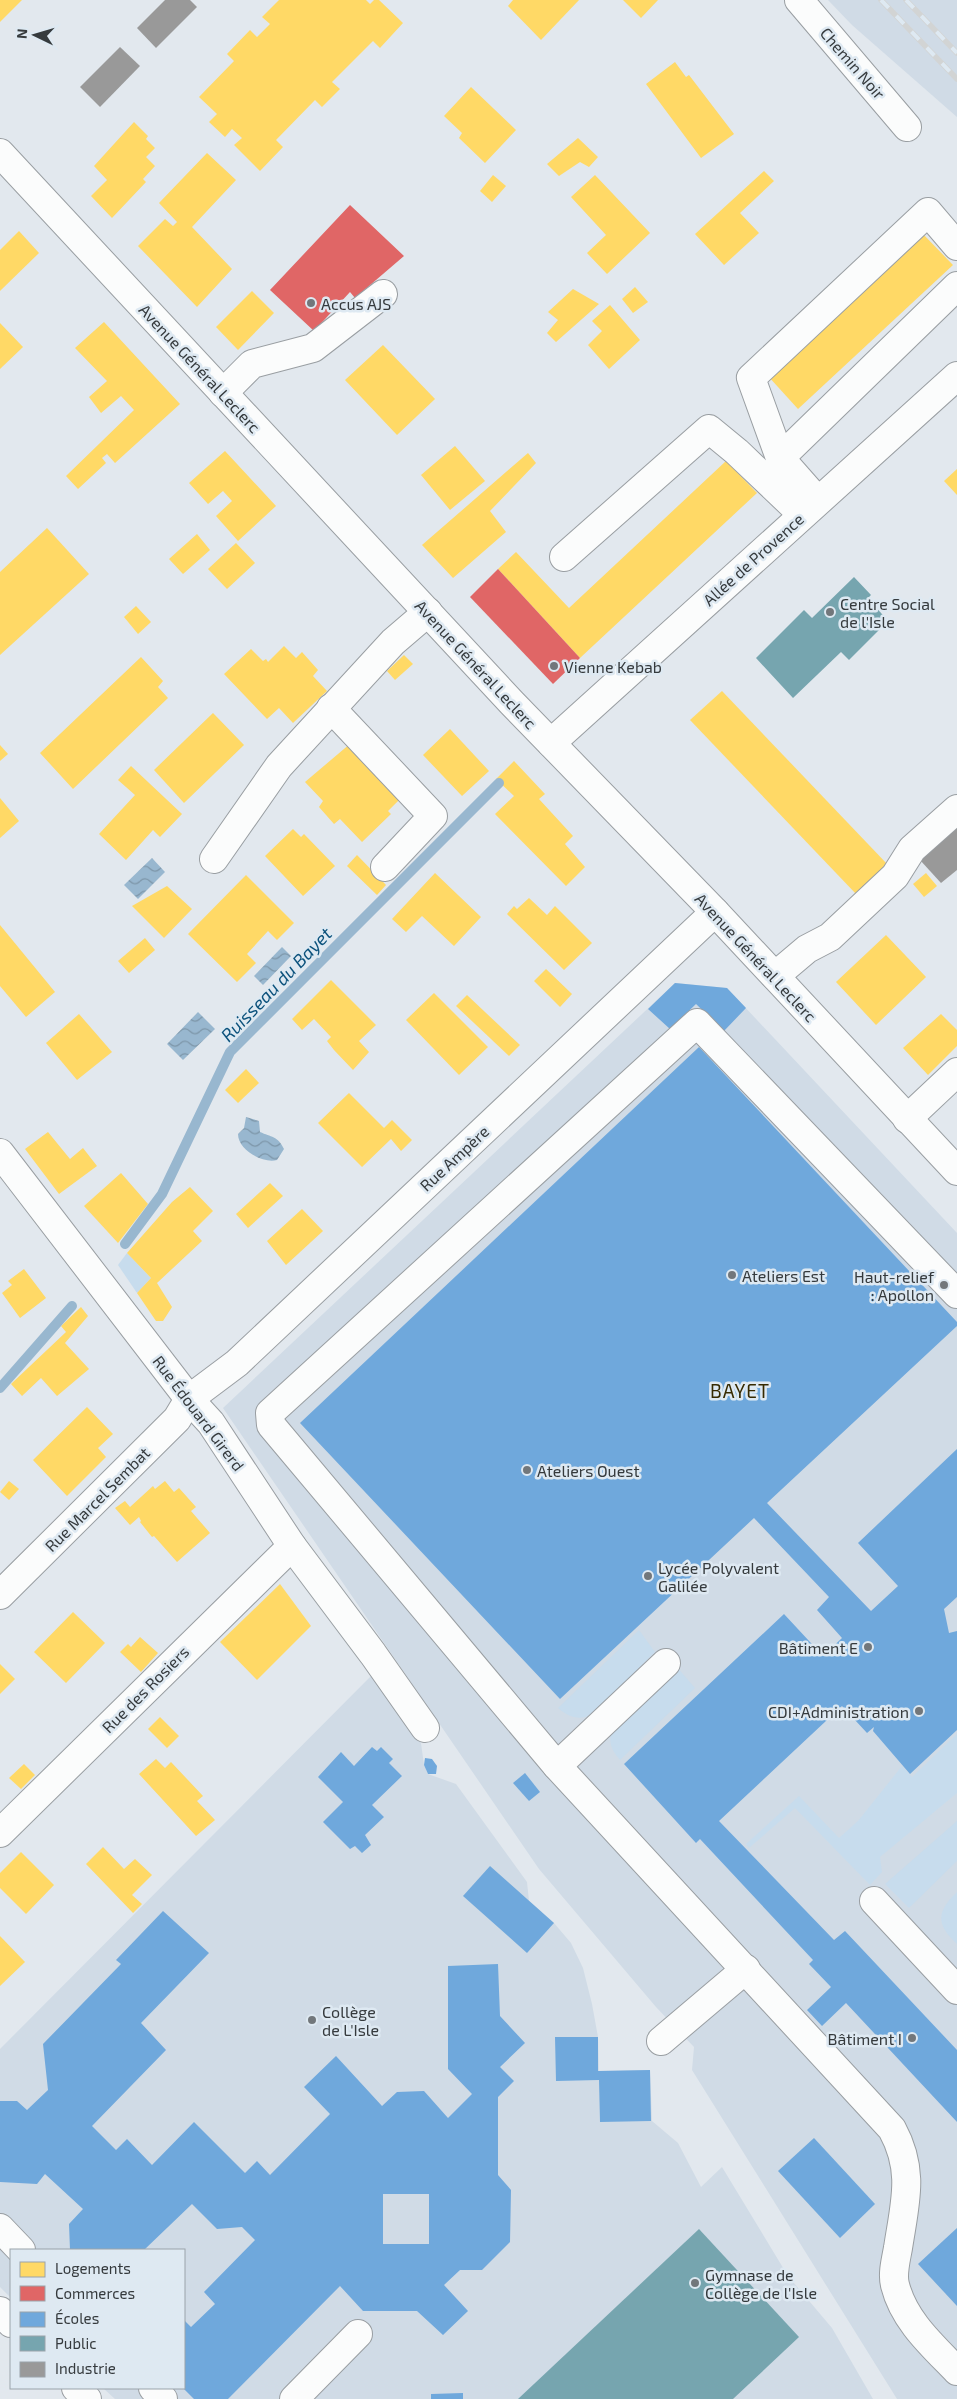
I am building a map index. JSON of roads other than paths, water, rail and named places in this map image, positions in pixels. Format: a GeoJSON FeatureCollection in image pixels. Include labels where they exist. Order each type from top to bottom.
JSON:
{"type":"FeatureCollection","features":[{"type":"Feature","properties":{"kind":"street","name":"Chemin Noir"},"geometry":{"type":"LineString","coordinates":[[799,0],[908,127]]}},
{"type":"Feature","properties":{"kind":"street","name":"Avenue Général Leclerc"},"geometry":{"type":"LineString","coordinates":[[0,153],[550,744],[715,912],[957,1172]]}},
{"type":"Feature","properties":{"kind":"street"},"geometry":{"type":"LineString","coordinates":[[810,507],[780,458],[750,378],[928,212],[957,246]]}},
{"type":"Feature","properties":{"kind":"street"},"geometry":{"type":"LineString","coordinates":[[780,458],[957,286]]}},
{"type":"Feature","properties":{"kind":"street"},"geometry":{"type":"LineString","coordinates":[[223,393],[252,364],[313,348],[383,294]]}},
{"type":"Feature","properties":{"kind":"street","name":"Allée de Provence"},"geometry":{"type":"LineString","coordinates":[[550,744],[957,376]]}},
{"type":"Feature","properties":{"kind":"street"},"geometry":{"type":"LineString","coordinates":[[564,556],[709,429],[810,507]]}},
{"type":"Feature","properties":{"kind":"street"},"geometry":{"type":"LineString","coordinates":[[214,859],[279,766],[393,642],[428,612]]}},
{"type":"Feature","properties":{"kind":"street"},"geometry":{"type":"LineString","coordinates":[[331,708],[434,816],[385,867]]}},
{"type":"Feature","properties":{"kind":"street"},"geometry":{"type":"LineString","coordinates":[[775,976],[807,949],[830,937],[895,876],[912,849],[957,809]]}},
{"type":"Feature","properties":{"kind":"street","name":"Rue Ampère"},"geometry":{"type":"LineString","coordinates":[[189,1399],[237,1363],[715,912]]}},
{"type":"Feature","properties":{"kind":"street"},"geometry":{"type":"LineString","coordinates":[[957,1294],[697,1024],[270,1413],[271,1425],[557,1766],[892,2129],[901,2146],[907,2167],[906,2196],[895,2267],[895,2284],[902,2306],[916,2327],[957,2371]]}},
{"type":"Feature","properties":{"kind":"street"},"geometry":{"type":"LineString","coordinates":[[907,1119],[957,1072]]}},
{"type":"Feature","properties":{"kind":"street","name":"Rue Édouard Girerd"},"geometry":{"type":"LineString","coordinates":[[0,1153],[189,1399],[211,1423],[292,1546],[373,1654],[424,1728]]}},
{"type":"Feature","properties":{"kind":"street","name":"Rue Marcel Sembat"},"geometry":{"type":"LineString","coordinates":[[0,1595],[177,1419],[189,1399]]}},
{"type":"Feature","properties":{"kind":"street","name":"Rue des Rosiers"},"geometry":{"type":"LineString","coordinates":[[0,1833],[292,1546]]}},
{"type":"Feature","properties":{"kind":"street"},"geometry":{"type":"LineString","coordinates":[[557,1766],[666,1663]]}},
{"type":"Feature","properties":{"kind":"street"},"geometry":{"type":"LineString","coordinates":[[874,1901],[957,1990]]}},
{"type":"Feature","properties":{"kind":"street"},"geometry":{"type":"LineString","coordinates":[[661,2042],[746,1969]]}},
{"type":"Feature","properties":{"kind":"street"},"geometry":{"type":"LineString","coordinates":[[0,2228],[20,2249]]}},
{"type":"Feature","properties":{"kind":"street"},"geometry":{"type":"LineString","coordinates":[[0,2311],[10,2322]]}},
{"type":"Feature","properties":{"kind":"street"},"geometry":{"type":"LineString","coordinates":[[294,2399],[358,2334]]}},
{"type":"Feature","properties":{"kind":"street"},"geometry":{"type":"LineString","coordinates":[[77,2389],[87,2399]]}},
{"type":"Feature","properties":{"kind":"street"},"geometry":{"type":"LineString","coordinates":[[154,2389],[163,2399]]}},
{"type":"Feature","properties":{"kind":"water"},"geometry":{"type":"Polygon","coordinates":[[[152,858],[165,872],[138,899],[124,885],[152,858]]]}},
{"type":"Feature","properties":{"kind":"water"},"geometry":{"type":"Polygon","coordinates":[[[282,947],[291,956],[263,985],[254,976],[282,947]]]}},
{"type":"Feature","properties":{"kind":"water"},"geometry":{"type":"Polygon","coordinates":[[[198,1012],[215,1029],[183,1060],[167,1044],[198,1012]]]}},
{"type":"Feature","properties":{"kind":"water"},"geometry":{"type":"Polygon","coordinates":[[[246,1117],[259,1121],[260,1132],[274,1137],[282,1145],[284,1149],[277,1160],[271,1161],[259,1158],[242,1145],[238,1134],[244,1128],[246,1117]]]}},
{"type":"Feature","properties":{"kind":"waterway","name":"Ruisseau du Bayet"},"geometry":{"type":"LineString","coordinates":[[125,1244],[162,1194],[230,1052],[499,783]]}},
{"type":"Feature","properties":{"kind":"waterway","name":"Ruisseau du Bayet"},"geometry":{"type":"LineString","coordinates":[[0,1388],[72,1306]]}},
{"type":"Feature","properties":{"kind":"railway"},"geometry":{"type":"LineString","coordinates":[[881,0],[957,79]]}},
{"type":"Feature","properties":{"kind":"railway"},"geometry":{"type":"LineString","coordinates":[[906,0],[957,53]]}},
{"type":"Feature","properties":{"kind":"place","name":"Accus AJS"},"geometry":{"type":"Point","coordinates":[311,303]}},
{"type":"Feature","properties":{"kind":"place","name":"Centre Social de l'Isle"},"geometry":{"type":"Point","coordinates":[830,612]}},
{"type":"Feature","properties":{"kind":"place","name":"Vienne Kebab"},"geometry":{"type":"Point","coordinates":[554,666]}},
{"type":"Feature","properties":{"kind":"place","name":"Ateliers Est"},"geometry":{"type":"Point","coordinates":[732,1275]}},
{"type":"Feature","properties":{"kind":"place","name":"Haut-relief : Apollon"},"geometry":{"type":"Point","coordinates":[944,1285]}},
{"type":"Feature","properties":{"kind":"place","name":"Ateliers Ouest"},"geometry":{"type":"Point","coordinates":[527,1470]}},
{"type":"Feature","properties":{"kind":"place","name":"Lycée Polyvalent Galilée"},"geometry":{"type":"Point","coordinates":[648,1576]}},
{"type":"Feature","properties":{"kind":"place","name":"Bâtiment E"},"geometry":{"type":"Point","coordinates":[868,1647]}},
{"type":"Feature","properties":{"kind":"place","name":"CDI+Administration"},"geometry":{"type":"Point","coordinates":[919,1711]}},
{"type":"Feature","properties":{"kind":"place","name":"Collège de L'Isle"},"geometry":{"type":"Point","coordinates":[312,2020]}},
{"type":"Feature","properties":{"kind":"place","name":"Bâtiment I"},"geometry":{"type":"Point","coordinates":[912,2038]}},
{"type":"Feature","properties":{"kind":"place","name":"Gymnase de Collège de l'Isle"},"geometry":{"type":"Point","coordinates":[695,2283]}},
{"type":"Feature","properties":{"kind":"district","name":"BAYET"},"geometry":{"type":"Point","coordinates":[740,1390]}}]}
